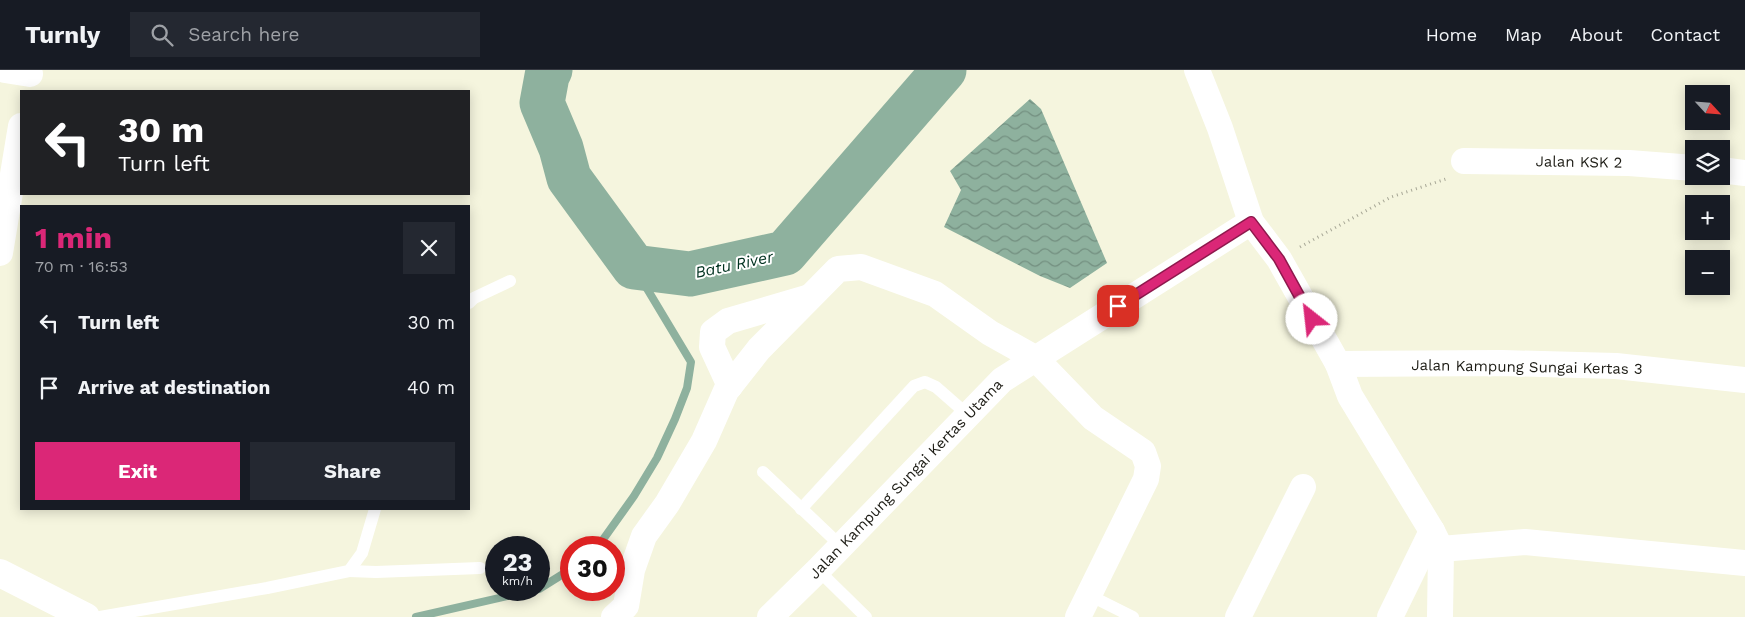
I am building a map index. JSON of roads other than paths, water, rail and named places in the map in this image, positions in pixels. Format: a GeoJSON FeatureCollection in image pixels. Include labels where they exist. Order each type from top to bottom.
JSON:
{"type":"FeatureCollection","features":[{"type":"Feature","properties":{"kind":"street"},"geometry":{"type":"LineString","coordinates":[[4,70],[29,78]]}},
{"type":"Feature","properties":{"kind":"street"},"geometry":{"type":"LineString","coordinates":[[1197,70],[1220,128],[1251,222],[1279,259],[1338,364],[1350,396],[1436,540],[1440,617]]}},
{"type":"Feature","properties":{"kind":"street"},"geometry":{"type":"LineString","coordinates":[[0,253],[20,132]]}},
{"type":"Feature","properties":{"kind":"street","name":"Jalan KSK 2"},"geometry":{"type":"LineString","coordinates":[[1464,161],[1629,163],[1685,167]]}},
{"type":"Feature","properties":{"kind":"street"},"geometry":{"type":"LineString","coordinates":[[1730,171],[1745,172]]}},
{"type":"Feature","properties":{"kind":"street","name":"Jalan Kampung Sungai Kertas Utama"},"geometry":{"type":"LineString","coordinates":[[770,617],[1002,380],[1251,222]]}},
{"type":"Feature","properties":{"kind":"street"},"geometry":{"type":"LineString","coordinates":[[614,617],[626,606],[632,570],[644,536],[666,504],[704,441],[730,386],[759,349],[838,269],[861,267],[935,294],[990,333],[1035,358],[1093,418],[1143,452],[1148,466],[1146,479],[1083,606]]}},
{"type":"Feature","properties":{"kind":"street"},"geometry":{"type":"LineString","coordinates":[[730,386],[712,347],[713,332],[728,321],[811,297]]}},
{"type":"Feature","properties":{"kind":"street","name":"Jalan Kampung Sungai Kertas 3"},"geometry":{"type":"LineString","coordinates":[[1338,364],[1502,363],[1616,366],[1745,380]]}},
{"type":"Feature","properties":{"kind":"street"},"geometry":{"type":"LineString","coordinates":[[1238,617],[1303,487]]}},
{"type":"Feature","properties":{"kind":"street"},"geometry":{"type":"LineString","coordinates":[[1436,540],[1525,542],[1745,563]]}},
{"type":"Feature","properties":{"kind":"street"},"geometry":{"type":"LineString","coordinates":[[1390,617],[1436,540]]}},
{"type":"Feature","properties":{"kind":"street"},"geometry":{"type":"LineString","coordinates":[[0,574],[86,617]]}},
{"type":"Feature","properties":{"kind":"lane"},"geometry":{"type":"LineString","coordinates":[[470,302],[474,298],[510,281]]}},
{"type":"Feature","properties":{"kind":"lane"},"geometry":{"type":"LineString","coordinates":[[801,509],[914,386],[925,382],[936,386],[968,416]]}},
{"type":"Feature","properties":{"kind":"lane"},"geometry":{"type":"LineString","coordinates":[[763,472],[840,546]]}},
{"type":"Feature","properties":{"kind":"lane"},"geometry":{"type":"LineString","coordinates":[[350,571],[362,553],[376,510]]}},
{"type":"Feature","properties":{"kind":"lane"},"geometry":{"type":"LineString","coordinates":[[100,617],[267,588],[350,571],[376,572],[480,568]]}},
{"type":"Feature","properties":{"kind":"lane"},"geometry":{"type":"LineString","coordinates":[[818,570],[866,617]]}},
{"type":"Feature","properties":{"kind":"lane"},"geometry":{"type":"LineString","coordinates":[[1083,606],[1133,617]]}},
{"type":"Feature","properties":{"kind":"water"},"geometry":{"type":"Polygon","coordinates":[[[1030,99],[1041,109],[1107,263],[1070,288],[1040,276],[944,227],[961,190],[950,171],[1030,99]]]}},
{"type":"Feature","properties":{"kind":"waterway","name":"Batu River"},"geometry":{"type":"LineString","coordinates":[[550,70],[547,76],[542,103],[561,148],[569,178],[634,267],[690,274],[785,253],[944,70]]}},
{"type":"Feature","properties":{"kind":"waterway"},"geometry":{"type":"LineString","coordinates":[[606,536],[634,496],[657,458],[687,388],[691,362],[634,267]]}},
{"type":"Feature","properties":{"kind":"waterway"},"geometry":{"type":"LineString","coordinates":[[550,582],[560,576]]}},
{"type":"Feature","properties":{"kind":"waterway"},"geometry":{"type":"LineString","coordinates":[[416,617],[486,601]]}}]}
